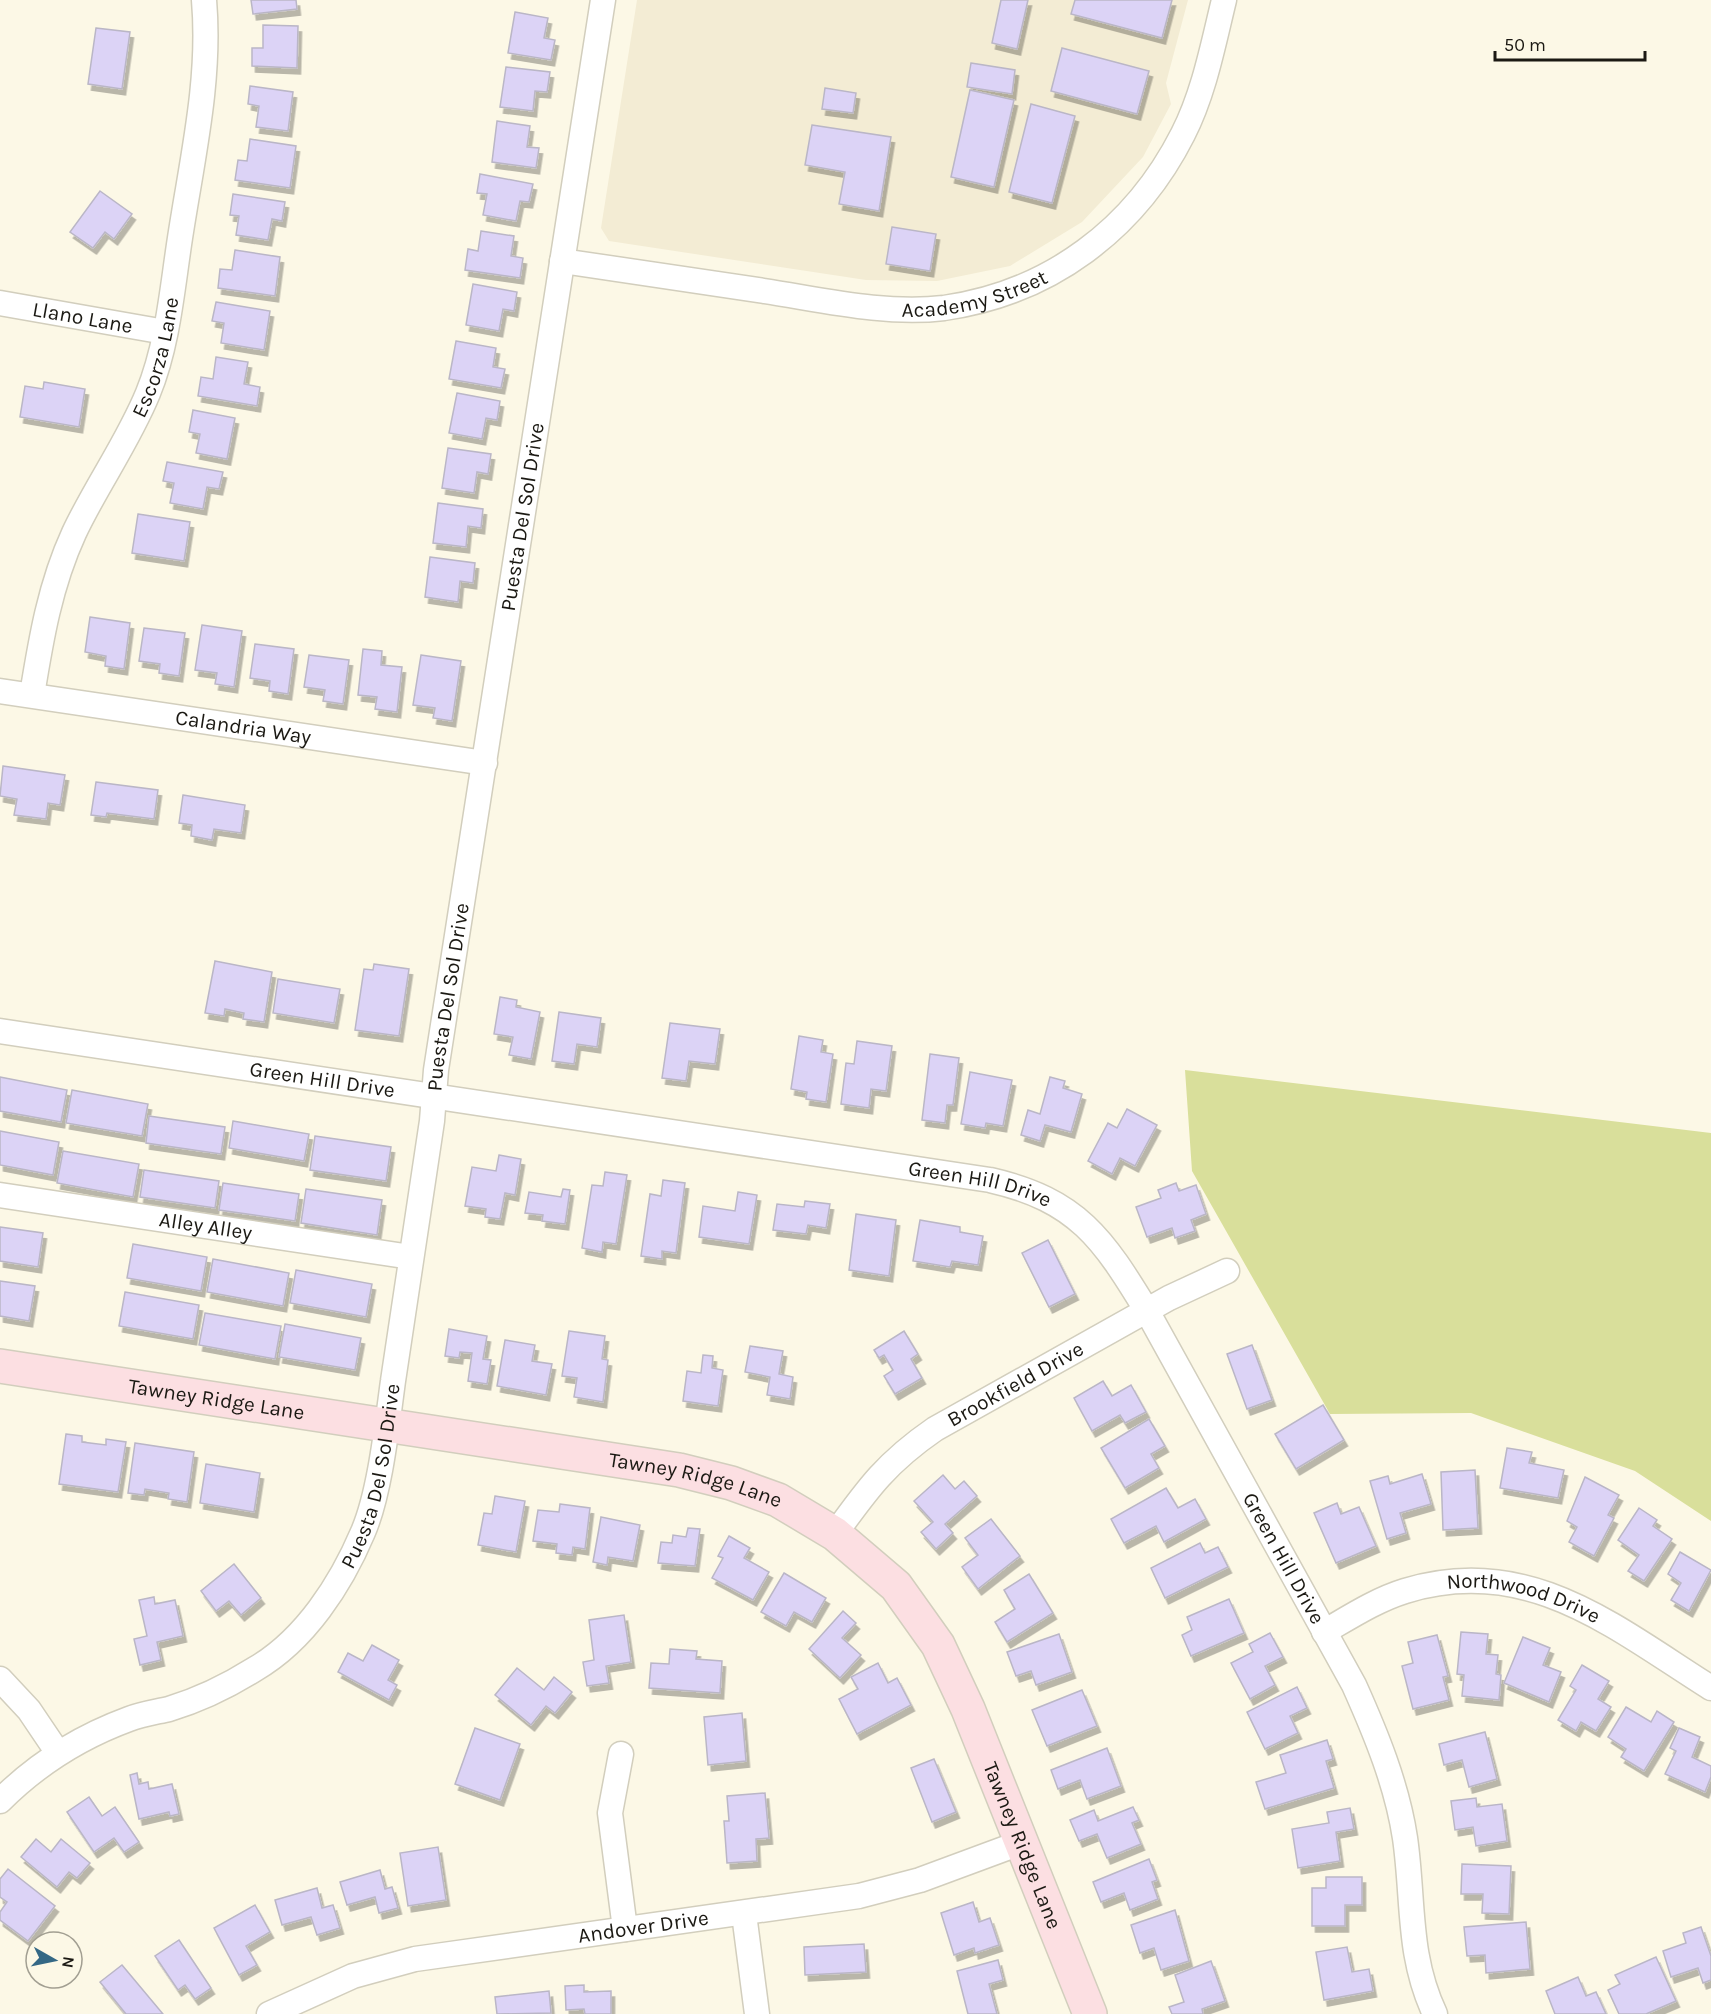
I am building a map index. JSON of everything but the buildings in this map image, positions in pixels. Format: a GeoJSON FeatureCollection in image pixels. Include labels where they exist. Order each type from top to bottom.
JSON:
{"type":"FeatureCollection","features":[{"type":"Feature","properties":{"kind":"street","name":"Escorza Lane"},"geometry":{"type":"LineString","coordinates":[[32,695],[45,617],[54,581],[74,533],[148,392],[165,332],[204,84],[207,35],[204,0]]}},
{"type":"Feature","properties":{"kind":"street","name":"Puesta Del Sol Drive"},"geometry":{"type":"LineString","coordinates":[[0,1801],[18,1783],[58,1753],[132,1718],[210,1694],[258,1668],[301,1631],[334,1589],[364,1531],[387,1425],[433,1097],[603,0]]}},
{"type":"Feature","properties":{"kind":"street","name":"Academy Street"},"geometry":{"type":"LineString","coordinates":[[562,261],[877,308],[943,308],[1002,296],[1066,267],[1110,232],[1150,191],[1184,133],[1201,88],[1224,0]]}},
{"type":"Feature","properties":{"kind":"street","name":"Llano Lane"},"geometry":{"type":"LineString","coordinates":[[0,303],[165,332]]}},
{"type":"Feature","properties":{"kind":"street","name":"Calandria Way"},"geometry":{"type":"LineString","coordinates":[[0,690],[485,763]]}},
{"type":"Feature","properties":{"kind":"street","name":"Green Hill Drive"},"geometry":{"type":"LineString","coordinates":[[0,1030],[1018,1186],[1043,1197],[1090,1229],[1112,1255],[1147,1311],[1354,1685],[1376,1734],[1404,1835],[1411,1882],[1413,1944],[1419,1975],[1435,2014]]}},
{"type":"Feature","properties":{"kind":"street","name":"Alley Alley"},"geometry":{"type":"LineString","coordinates":[[0,1195],[411,1257]]}},
{"type":"Feature","properties":{"kind":"street","name":"Brookfield Drive"},"geometry":{"type":"LineString","coordinates":[[835,1534],[874,1479],[908,1448],[935,1429],[1169,1298],[1227,1271]]}},
{"type":"Feature","properties":{"kind":"street","name":"Tawney Ridge Lane"},"geometry":{"type":"LineString","coordinates":[[0,1366],[700,1475],[731,1483],[778,1500],[835,1534],[896,1587],[938,1645],[968,1709],[1090,2014]]}},
{"type":"Feature","properties":{"kind":"street","name":"Northwood Drive"},"geometry":{"type":"LineString","coordinates":[[1324,1632],[1405,1591],[1473,1580],[1507,1583],[1548,1593],[1581,1607],[1711,1688]]}},
{"type":"Feature","properties":{"kind":"street"},"geometry":{"type":"LineString","coordinates":[[0,1679],[29,1710],[58,1753]]}},
{"type":"Feature","properties":{"kind":"street"},"geometry":{"type":"LineString","coordinates":[[621,1754],[610,1813],[625,1929]]}},
{"type":"Feature","properties":{"kind":"street","name":"Andover Drive"},"geometry":{"type":"LineString","coordinates":[[269,2014],[353,1976],[415,1959],[859,1896],[920,1880],[1020,1843]]}},
{"type":"Feature","properties":{"kind":"street"},"geometry":{"type":"LineString","coordinates":[[744,1914],[757,2014]]}},
{"type":"Feature","properties":{"kind":"shaded area"},"geometry":{"type":"Polygon","coordinates":[[[637,0],[1188,0],[1166,83],[1171,104],[1143,157],[1082,222],[1010,266],[937,281],[866,280],[609,241],[601,228],[637,0]]]}},
{"type":"Feature","properties":{"kind":"green space"},"geometry":{"type":"Polygon","coordinates":[[[1185,1070],[1711,1133],[1711,1521],[1635,1471],[1471,1413],[1330,1414],[1192,1171],[1185,1070]]]}}]}
